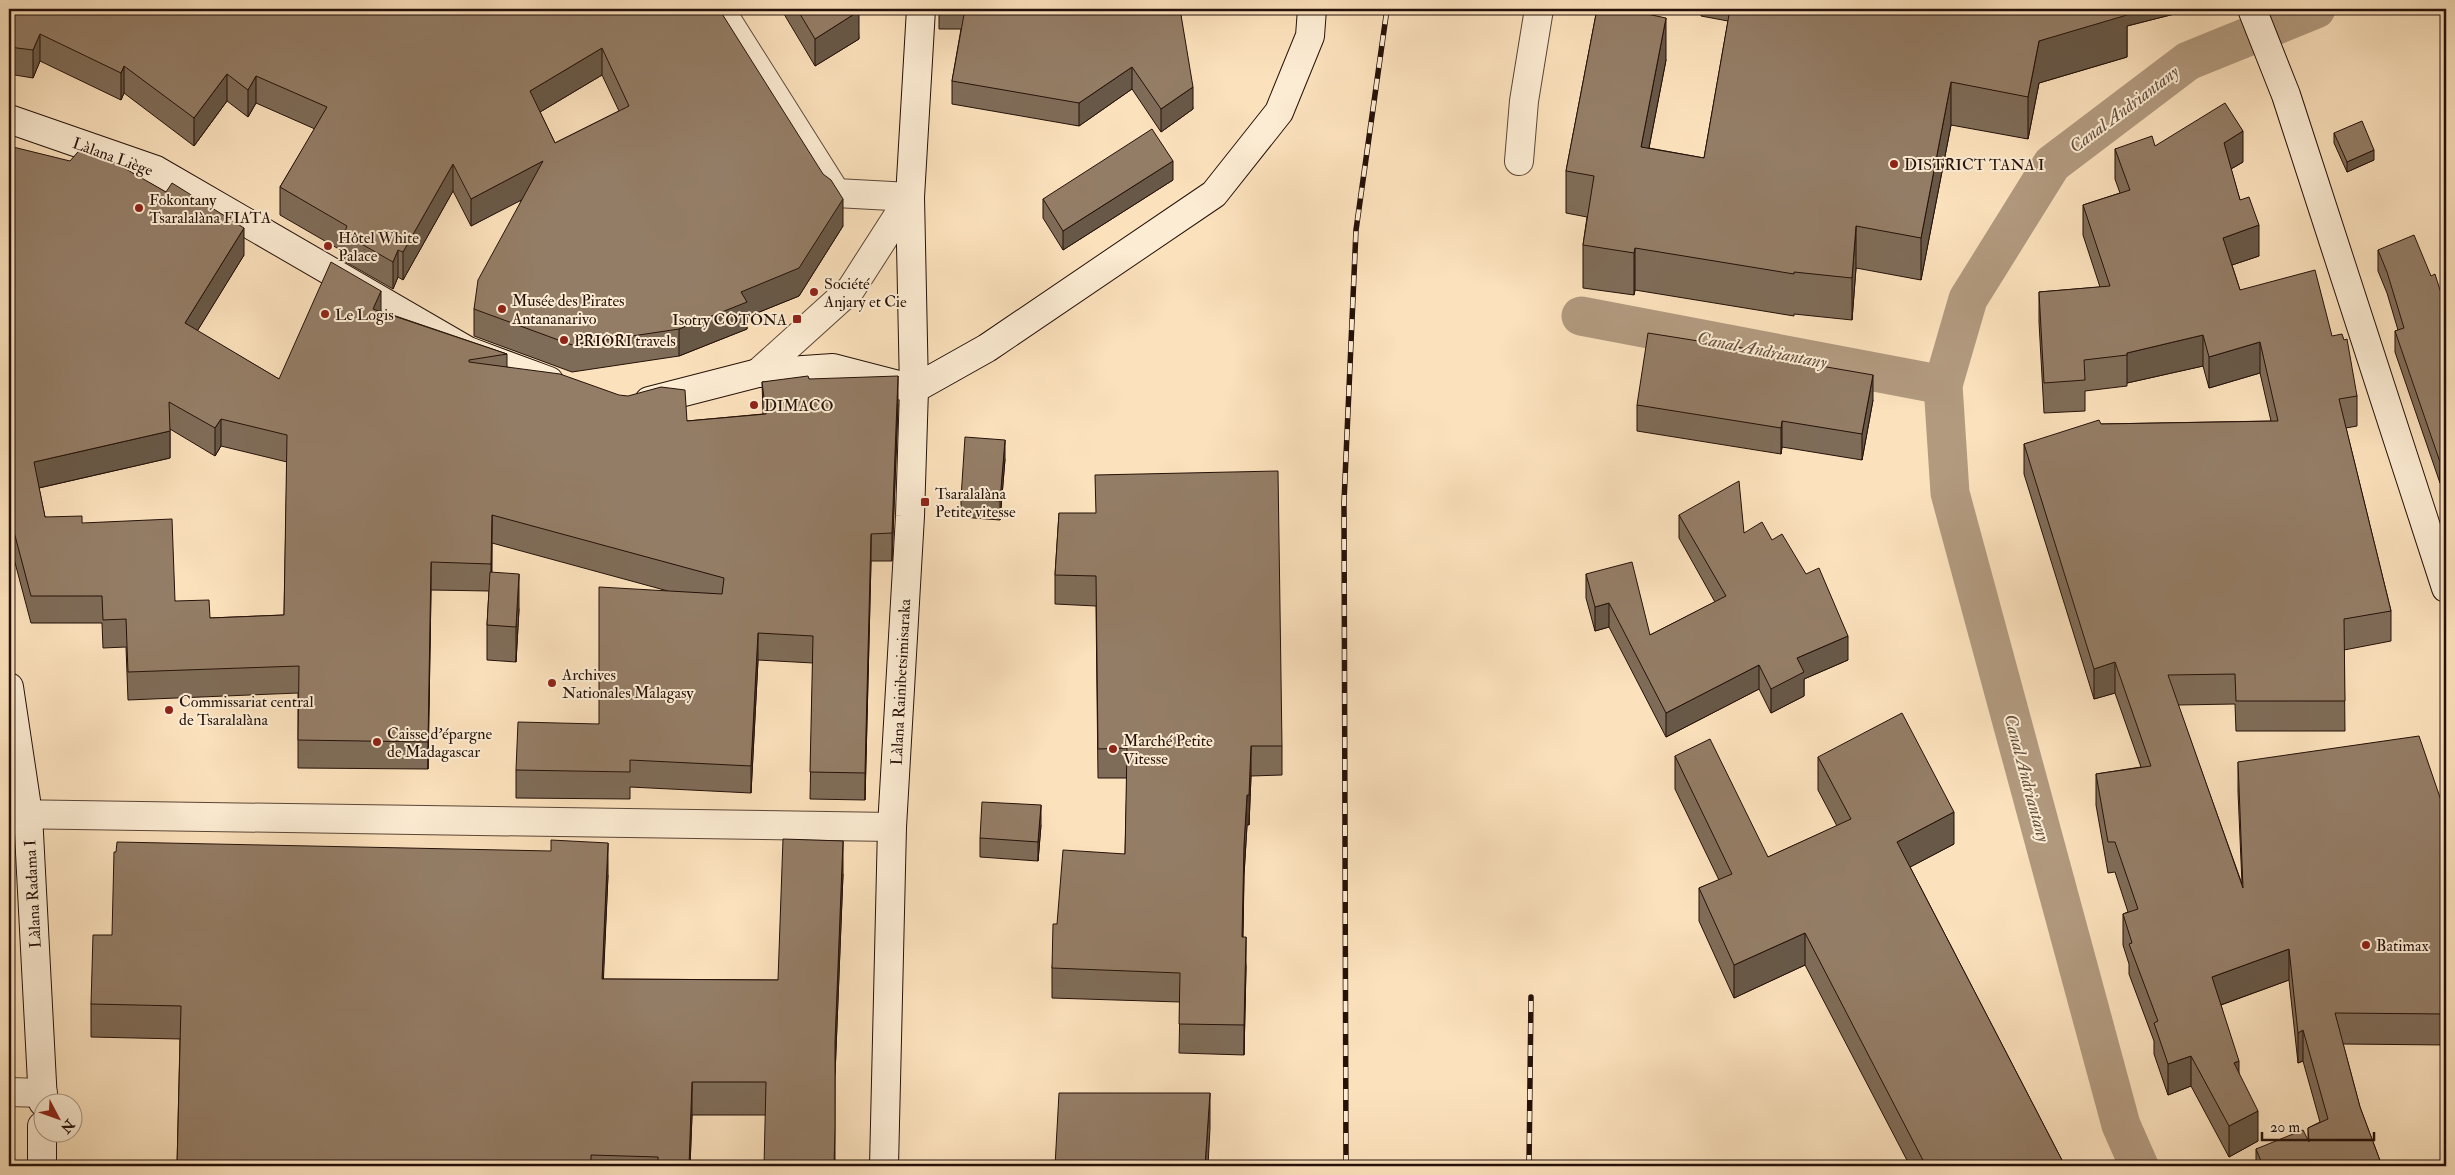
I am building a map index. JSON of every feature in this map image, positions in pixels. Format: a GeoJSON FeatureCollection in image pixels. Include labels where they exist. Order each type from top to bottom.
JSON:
{"type":"FeatureCollection","features":[{"type":"Feature","properties":{"kind":"street"},"geometry":{"type":"LineString","coordinates":[[720,9],[836,193],[910,197],[851,288],[758,373]]}},
{"type":"Feature","properties":{"kind":"street","name":"Làlana Rainibetsimisaraka"},"geometry":{"type":"LineString","coordinates":[[884,1166],[892,827],[910,516],[914,389],[910,197],[921,9]]}},
{"type":"Feature","properties":{"kind":"street"},"geometry":{"type":"LineString","coordinates":[[624,408],[758,373],[833,368],[914,389],[987,348],[1214,194],[1279,112],[1310,36],[1312,9]]}},
{"type":"Feature","properties":{"kind":"street"},"geometry":{"type":"LineString","coordinates":[[1518,161],[1524,101],[1539,9]]}},
{"type":"Feature","properties":{"kind":"street"},"geometry":{"type":"LineString","coordinates":[[2252,9],[2286,95],[2446,588]]}},
{"type":"Feature","properties":{"kind":"street","name":"Làlana Liège"},"geometry":{"type":"LineString","coordinates":[[9,119],[156,170],[468,351],[569,388]]}},
{"type":"Feature","properties":{"kind":"street","name":"Làlana Radama I"},"geometry":{"type":"LineString","coordinates":[[9,687],[42,1092]]}},
{"type":"Feature","properties":{"kind":"street"},"geometry":{"type":"LineString","coordinates":[[18,814],[892,827]]}},
{"type":"Feature","properties":{"kind":"street"},"geometry":{"type":"LineString","coordinates":[[9,1092],[32,1096]]}},
{"type":"Feature","properties":{"kind":"street"},"geometry":{"type":"LineString","coordinates":[[42,1142],[42,1166]]}},
{"type":"Feature","properties":{"kind":"building"},"geometry":{"type":"Polygon","coordinates":[[[9,9],[719,9],[823,174],[831,180],[843,199],[799,268],[741,292],[747,302],[679,329],[572,345],[474,309],[478,280],[543,161],[471,199],[453,164],[403,252],[398,250],[393,262],[344,234],[347,226],[280,187],[327,107],[256,76],[248,90],[227,74],[194,118],[124,66],[121,73],[40,34],[33,50],[9,47],[9,9]],[[602,48],[530,91],[555,143],[629,106],[602,48]]]}},
{"type":"Feature","properties":{"kind":"building"},"geometry":{"type":"Polygon","coordinates":[[[797,9],[857,9],[859,11],[815,39],[797,9]]]}},
{"type":"Feature","properties":{"kind":"building"},"geometry":{"type":"Polygon","coordinates":[[[965,9],[1180,9],[1193,87],[1161,109],[1132,67],[1079,103],[952,81],[965,9]]]}},
{"type":"Feature","properties":{"kind":"building"},"geometry":{"type":"Polygon","coordinates":[[[1597,9],[1634,9],[1633,11],[1666,18],[1641,147],[1704,158],[1730,9],[2125,9],[2127,15],[2039,41],[2028,97],[1951,82],[1921,238],[1856,226],[1852,278],[1794,272],[1794,274],[1635,248],[1634,253],[1583,245],[1594,176],[1566,171],[1597,9]]]}},
{"type":"Feature","properties":{"kind":"building"},"geometry":{"type":"Polygon","coordinates":[[[2225,103],[2243,131],[2224,143],[2240,200],[2249,197],[2259,225],[2223,238],[2240,290],[2315,270],[2332,336],[2342,334],[2344,340],[2347,339],[2357,396],[2339,399],[2391,611],[2344,619],[2345,701],[2236,701],[2235,674],[2168,675],[2243,888],[2238,762],[2419,736],[2446,815],[2446,1014],[2335,1013],[2360,1107],[2382,1166],[2263,1166],[2256,1149],[2303,1130],[2309,1142],[2308,1128],[2328,1119],[2303,1030],[2298,1033],[2289,949],[2212,977],[2239,1061],[2234,1063],[2258,1111],[2229,1126],[2191,1056],[2168,1064],[2154,1023],[2158,1021],[2129,944],[2132,943],[2123,914],[2138,909],[2115,842],[2108,842],[2096,774],[2151,766],[2115,662],[2094,669],[2024,444],[2099,420],[2101,424],[2278,421],[2260,342],[2209,357],[2203,335],[2127,353],[2127,355],[2084,360],[2085,380],[2044,383],[2039,292],[2110,286],[2083,205],[2130,190],[2115,149],[2152,136],[2155,146],[2225,103]]]}},
{"type":"Feature","properties":{"kind":"building"},"geometry":{"type":"Polygon","coordinates":[[[2362,121],[2374,150],[2347,162],[2334,133],[2362,121]]]}},
{"type":"Feature","properties":{"kind":"building"},"geometry":{"type":"Polygon","coordinates":[[[1152,129],[1173,161],[1063,231],[1043,199],[1152,129]]]}},
{"type":"Feature","properties":{"kind":"building"},"geometry":{"type":"Polygon","coordinates":[[[84,145],[166,192],[172,183],[244,228],[185,323],[279,379],[331,262],[381,291],[373,309],[507,354],[469,360],[469,362],[560,374],[619,395],[628,396],[661,387],[685,390],[687,421],[766,414],[762,382],[808,376],[809,379],[898,376],[892,533],[871,534],[865,773],[810,772],[813,636],[758,633],[751,766],[630,760],[630,772],[516,770],[518,722],[599,724],[599,587],[722,594],[724,578],[492,515],[491,564],[431,562],[428,742],[298,740],[299,666],[128,672],[126,619],[103,620],[102,596],[31,596],[9,513],[9,146],[70,161],[84,145]],[[169,402],[170,431],[34,462],[45,517],[82,516],[82,523],[172,519],[175,601],[209,600],[210,618],[284,615],[287,435],[221,419],[215,428],[169,402]]]}},
{"type":"Feature","properties":{"kind":"building"},"geometry":{"type":"Polygon","coordinates":[[[2414,235],[2431,276],[2435,274],[2446,309],[2446,459],[2440,462],[2395,331],[2404,328],[2387,272],[2378,250],[2414,235]]]}},
{"type":"Feature","properties":{"kind":"building"},"geometry":{"type":"Polygon","coordinates":[[[1648,333],[1793,356],[1792,361],[1873,375],[1862,434],[1782,421],[1781,428],[1637,405],[1648,333]]]}},
{"type":"Feature","properties":{"kind":"building"},"geometry":{"type":"Polygon","coordinates":[[[965,437],[1005,440],[1000,501],[961,498],[965,437]]]}},
{"type":"Feature","properties":{"kind":"building"},"geometry":{"type":"Polygon","coordinates":[[[1278,471],[1282,746],[1251,746],[1244,845],[1242,937],[1246,937],[1244,1025],[1179,1024],[1180,973],[1052,968],[1053,924],[1057,924],[1063,850],[1125,854],[1127,748],[1098,749],[1096,576],[1055,575],[1059,513],[1096,513],[1095,475],[1278,471]]]}},
{"type":"Feature","properties":{"kind":"building"},"geometry":{"type":"Polygon","coordinates":[[[1739,481],[1744,533],[1762,522],[1772,540],[1782,534],[1806,574],[1819,568],[1848,636],[1797,658],[1804,672],[1771,689],[1759,665],[1666,713],[1609,603],[1595,607],[1586,574],[1632,562],[1650,635],[1726,596],[1679,515],[1739,481]]]}},
{"type":"Feature","properties":{"kind":"building"},"geometry":{"type":"Polygon","coordinates":[[[490,572],[519,574],[516,627],[487,625],[490,572]]]}},
{"type":"Feature","properties":{"kind":"building"},"geometry":{"type":"Polygon","coordinates":[[[1902,713],[1954,812],[1897,842],[2065,1166],[1926,1166],[1805,933],[1734,965],[1699,888],[1732,874],[1675,756],[1710,739],[1768,857],[1851,819],[1818,757],[1902,713]]]}},
{"type":"Feature","properties":{"kind":"building"},"geometry":{"type":"Polygon","coordinates":[[[982,802],[1041,805],[1038,842],[980,838],[982,802]]]}},
{"type":"Feature","properties":{"kind":"building"},"geometry":{"type":"Polygon","coordinates":[[[783,839],[843,841],[835,1042],[834,1166],[764,1166],[766,1082],[692,1082],[689,1166],[658,1166],[658,1157],[591,1155],[591,1166],[177,1166],[181,1006],[91,1004],[93,935],[112,935],[114,852],[116,852],[117,842],[551,851],[551,840],[608,843],[602,979],[778,980],[783,839]]]}},
{"type":"Feature","properties":{"kind":"building"},"geometry":{"type":"Polygon","coordinates":[[[1059,1093],[1210,1093],[1205,1166],[1055,1166],[1059,1093]]]}},
{"type":"Feature","properties":{"kind":"waterway","name":"Canal Andriantany"},"geometry":{"type":"LineString","coordinates":[[2139,1166],[2121,1125],[1950,493],[1943,385],[1968,299],[2052,164],[2188,61],[2316,9]]}},
{"type":"Feature","properties":{"kind":"waterway","name":"Canal Andriantany"},"geometry":{"type":"LineString","coordinates":[[1581,316],[1943,385]]}},
{"type":"Feature","properties":{"kind":"railway"},"geometry":{"type":"LineString","coordinates":[[1346,1166],[1344,502],[1356,230],[1387,9]]}},
{"type":"Feature","properties":{"kind":"railway"},"geometry":{"type":"LineString","coordinates":[[1529,1166],[1531,997]]}},
{"type":"Feature","properties":{"kind":"place","name":"DISTRICT TANA I"},"geometry":{"type":"Point","coordinates":[1894,164]}},
{"type":"Feature","properties":{"kind":"place","name":"Fokontany Tsaralalàna FIATA"},"geometry":{"type":"Point","coordinates":[139,208]}},
{"type":"Feature","properties":{"kind":"place","name":"Hôtel White Palace"},"geometry":{"type":"Point","coordinates":[328,246]}},
{"type":"Feature","properties":{"kind":"place","name":"Société Anjary et Cie"},"geometry":{"type":"Point","coordinates":[814,292]}},
{"type":"Feature","properties":{"kind":"place","name":"Musée des Pirates Antananarivo"},"geometry":{"type":"Point","coordinates":[502,309]}},
{"type":"Feature","properties":{"kind":"place","name":"Le Logis"},"geometry":{"type":"Point","coordinates":[325,314]}},
{"type":"Feature","properties":{"kind":"place","name":"Isotry COTONA"},"geometry":{"type":"Point","coordinates":[797,319]}},
{"type":"Feature","properties":{"kind":"place","name":"PRIORI travels"},"geometry":{"type":"Point","coordinates":[564,340]}},
{"type":"Feature","properties":{"kind":"place","name":"DIMACO"},"geometry":{"type":"Point","coordinates":[754,405]}},
{"type":"Feature","properties":{"kind":"place","name":"Tsaralalàna Petite vitesse"},"geometry":{"type":"Point","coordinates":[925,502]}},
{"type":"Feature","properties":{"kind":"place","name":"Archives Nationales Malagasy"},"geometry":{"type":"Point","coordinates":[552,683]}},
{"type":"Feature","properties":{"kind":"place","name":"Commissariat central de Tsaralalàna"},"geometry":{"type":"Point","coordinates":[169,710]}},
{"type":"Feature","properties":{"kind":"place","name":"Caisse d'épargne de Madagascar"},"geometry":{"type":"Point","coordinates":[377,742]}},
{"type":"Feature","properties":{"kind":"place","name":"Marché Petite Vitesse"},"geometry":{"type":"Point","coordinates":[1113,749]}},
{"type":"Feature","properties":{"kind":"place","name":"Batimax"},"geometry":{"type":"Point","coordinates":[2366,945]}}]}
